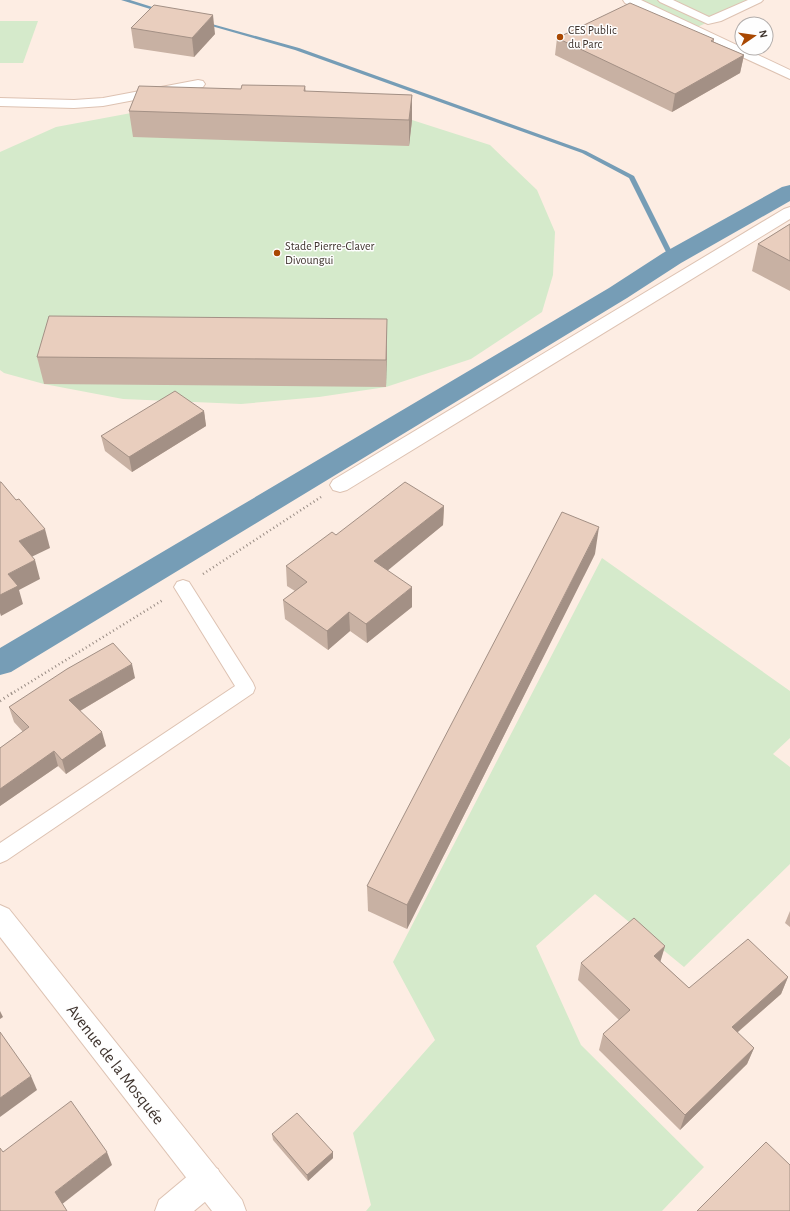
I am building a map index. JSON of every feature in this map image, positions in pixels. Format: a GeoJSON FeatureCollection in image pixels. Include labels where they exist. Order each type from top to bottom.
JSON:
{"type":"FeatureCollection","features":[{"type":"Feature","properties":{"kind":"street"},"geometry":{"type":"LineString","coordinates":[[630,0],[790,75]]}},
{"type":"Feature","properties":{"kind":"street"},"geometry":{"type":"LineString","coordinates":[[0,102],[74,104],[102,102],[198,84]]}},
{"type":"Feature","properties":{"kind":"street"},"geometry":{"type":"LineString","coordinates":[[340,485],[790,212]]}},
{"type":"Feature","properties":{"kind":"street","name":"Avenue de la Mosquée"},"geometry":{"type":"LineString","coordinates":[[0,917],[231,1211]]}},
{"type":"Feature","properties":{"kind":"street"},"geometry":{"type":"LineString","coordinates":[[170,1211],[207,1180]]}},
{"type":"Feature","properties":{"kind":"lane"},"geometry":{"type":"LineString","coordinates":[[664,0],[708,21],[717,19],[756,0]]}},
{"type":"Feature","properties":{"kind":"lane"},"geometry":{"type":"LineString","coordinates":[[0,854],[246,688],[183,587]]}},
{"type":"Feature","properties":{"kind":"green space"},"geometry":{"type":"Polygon","coordinates":[[[634,0],[756,0],[693,29],[634,0]]]}},
{"type":"Feature","properties":{"kind":"green space"},"geometry":{"type":"Polygon","coordinates":[[[0,21],[38,21],[23,63],[0,63],[0,21]]]}},
{"type":"Feature","properties":{"kind":"green space","name":"Stade Pierre-Claver Divoungui"},"geometry":{"type":"Polygon","coordinates":[[[142,111],[412,120],[490,145],[537,190],[555,232],[553,275],[542,312],[471,359],[386,387],[319,397],[241,404],[123,399],[44,384],[4,373],[0,370],[0,152],[56,127],[142,111]]]}},
{"type":"Feature","properties":{"kind":"green space"},"geometry":{"type":"Polygon","coordinates":[[[602,558],[790,691],[790,738],[773,754],[790,767],[790,864],[684,967],[595,894],[536,946],[581,1045],[704,1167],[662,1211],[366,1211],[371,1205],[353,1133],[435,1040],[393,962],[602,558]]]}},
{"type":"Feature","properties":{"kind":"building"},"geometry":{"type":"Polygon","coordinates":[[[630,3],[714,39],[711,41],[734,51],[734,56],[742,56],[675,94],[557,38],[630,3]]]}},
{"type":"Feature","properties":{"kind":"building"},"geometry":{"type":"Polygon","coordinates":[[[154,5],[213,15],[192,38],[131,28],[154,5]]]}},
{"type":"Feature","properties":{"kind":"building"},"geometry":{"type":"Polygon","coordinates":[[[242,85],[305,86],[304,91],[412,95],[409,120],[129,111],[139,86],[241,89],[242,85]]]}},
{"type":"Feature","properties":{"kind":"building"},"geometry":{"type":"Polygon","coordinates":[[[790,224],[790,261],[758,244],[790,224]]]}},
{"type":"Feature","properties":{"kind":"building"},"geometry":{"type":"Polygon","coordinates":[[[49,316],[387,319],[386,360],[37,357],[49,316]]]}},
{"type":"Feature","properties":{"kind":"building"},"geometry":{"type":"Polygon","coordinates":[[[175,391],[204,411],[129,457],[101,436],[175,391]]]}},
{"type":"Feature","properties":{"kind":"building"},"geometry":{"type":"Polygon","coordinates":[[[0,482],[16,500],[19,499],[45,529],[19,541],[35,560],[8,574],[18,586],[0,595],[0,482]]]}},
{"type":"Feature","properties":{"kind":"building"},"geometry":{"type":"Polygon","coordinates":[[[405,482],[444,506],[374,561],[412,587],[366,624],[349,612],[327,631],[283,600],[307,582],[286,566],[332,532],[336,535],[405,482]]]}},
{"type":"Feature","properties":{"kind":"building"},"geometry":{"type":"Polygon","coordinates":[[[562,512],[599,527],[407,905],[367,886],[562,512]]]}},
{"type":"Feature","properties":{"kind":"building"},"geometry":{"type":"Polygon","coordinates":[[[113,643],[132,664],[69,700],[102,732],[62,760],[54,751],[0,789],[0,748],[29,727],[9,707],[67,669],[113,643]]]}},
{"type":"Feature","properties":{"kind":"building"},"geometry":{"type":"Polygon","coordinates":[[[634,918],[665,946],[654,956],[689,988],[748,939],[788,977],[732,1027],[754,1048],[685,1115],[603,1034],[630,1010],[581,963],[634,918]]]}},
{"type":"Feature","properties":{"kind":"building"},"geometry":{"type":"Polygon","coordinates":[[[0,1032],[31,1076],[0,1098],[0,1032]]]}},
{"type":"Feature","properties":{"kind":"building"},"geometry":{"type":"Polygon","coordinates":[[[71,1101],[107,1152],[55,1192],[67,1211],[0,1211],[0,1148],[3,1152],[71,1101]]]}},
{"type":"Feature","properties":{"kind":"building"},"geometry":{"type":"Polygon","coordinates":[[[297,1113],[333,1152],[307,1175],[272,1134],[297,1113]]]}},
{"type":"Feature","properties":{"kind":"building"},"geometry":{"type":"Polygon","coordinates":[[[766,1142],[790,1165],[790,1211],[697,1211],[766,1142]]]}},
{"type":"Feature","properties":{"kind":"waterway"},"geometry":{"type":"LineString","coordinates":[[124,0],[162,11]]}},
{"type":"Feature","properties":{"kind":"waterway"},"geometry":{"type":"LineString","coordinates":[[203,22],[297,49],[584,152],[632,177],[672,258]]}},
{"type":"Feature","properties":{"kind":"waterway"},"geometry":{"type":"LineString","coordinates":[[0,663],[618,293],[672,258],[790,192]]}},
{"type":"Feature","properties":{"kind":"place","name":"CES Public du Parc"},"geometry":{"type":"Point","coordinates":[560,37]}},
{"type":"Feature","properties":{"kind":"place","name":"Stade Pierre-Claver Divoungui"},"geometry":{"type":"Point","coordinates":[277,253]}}]}
